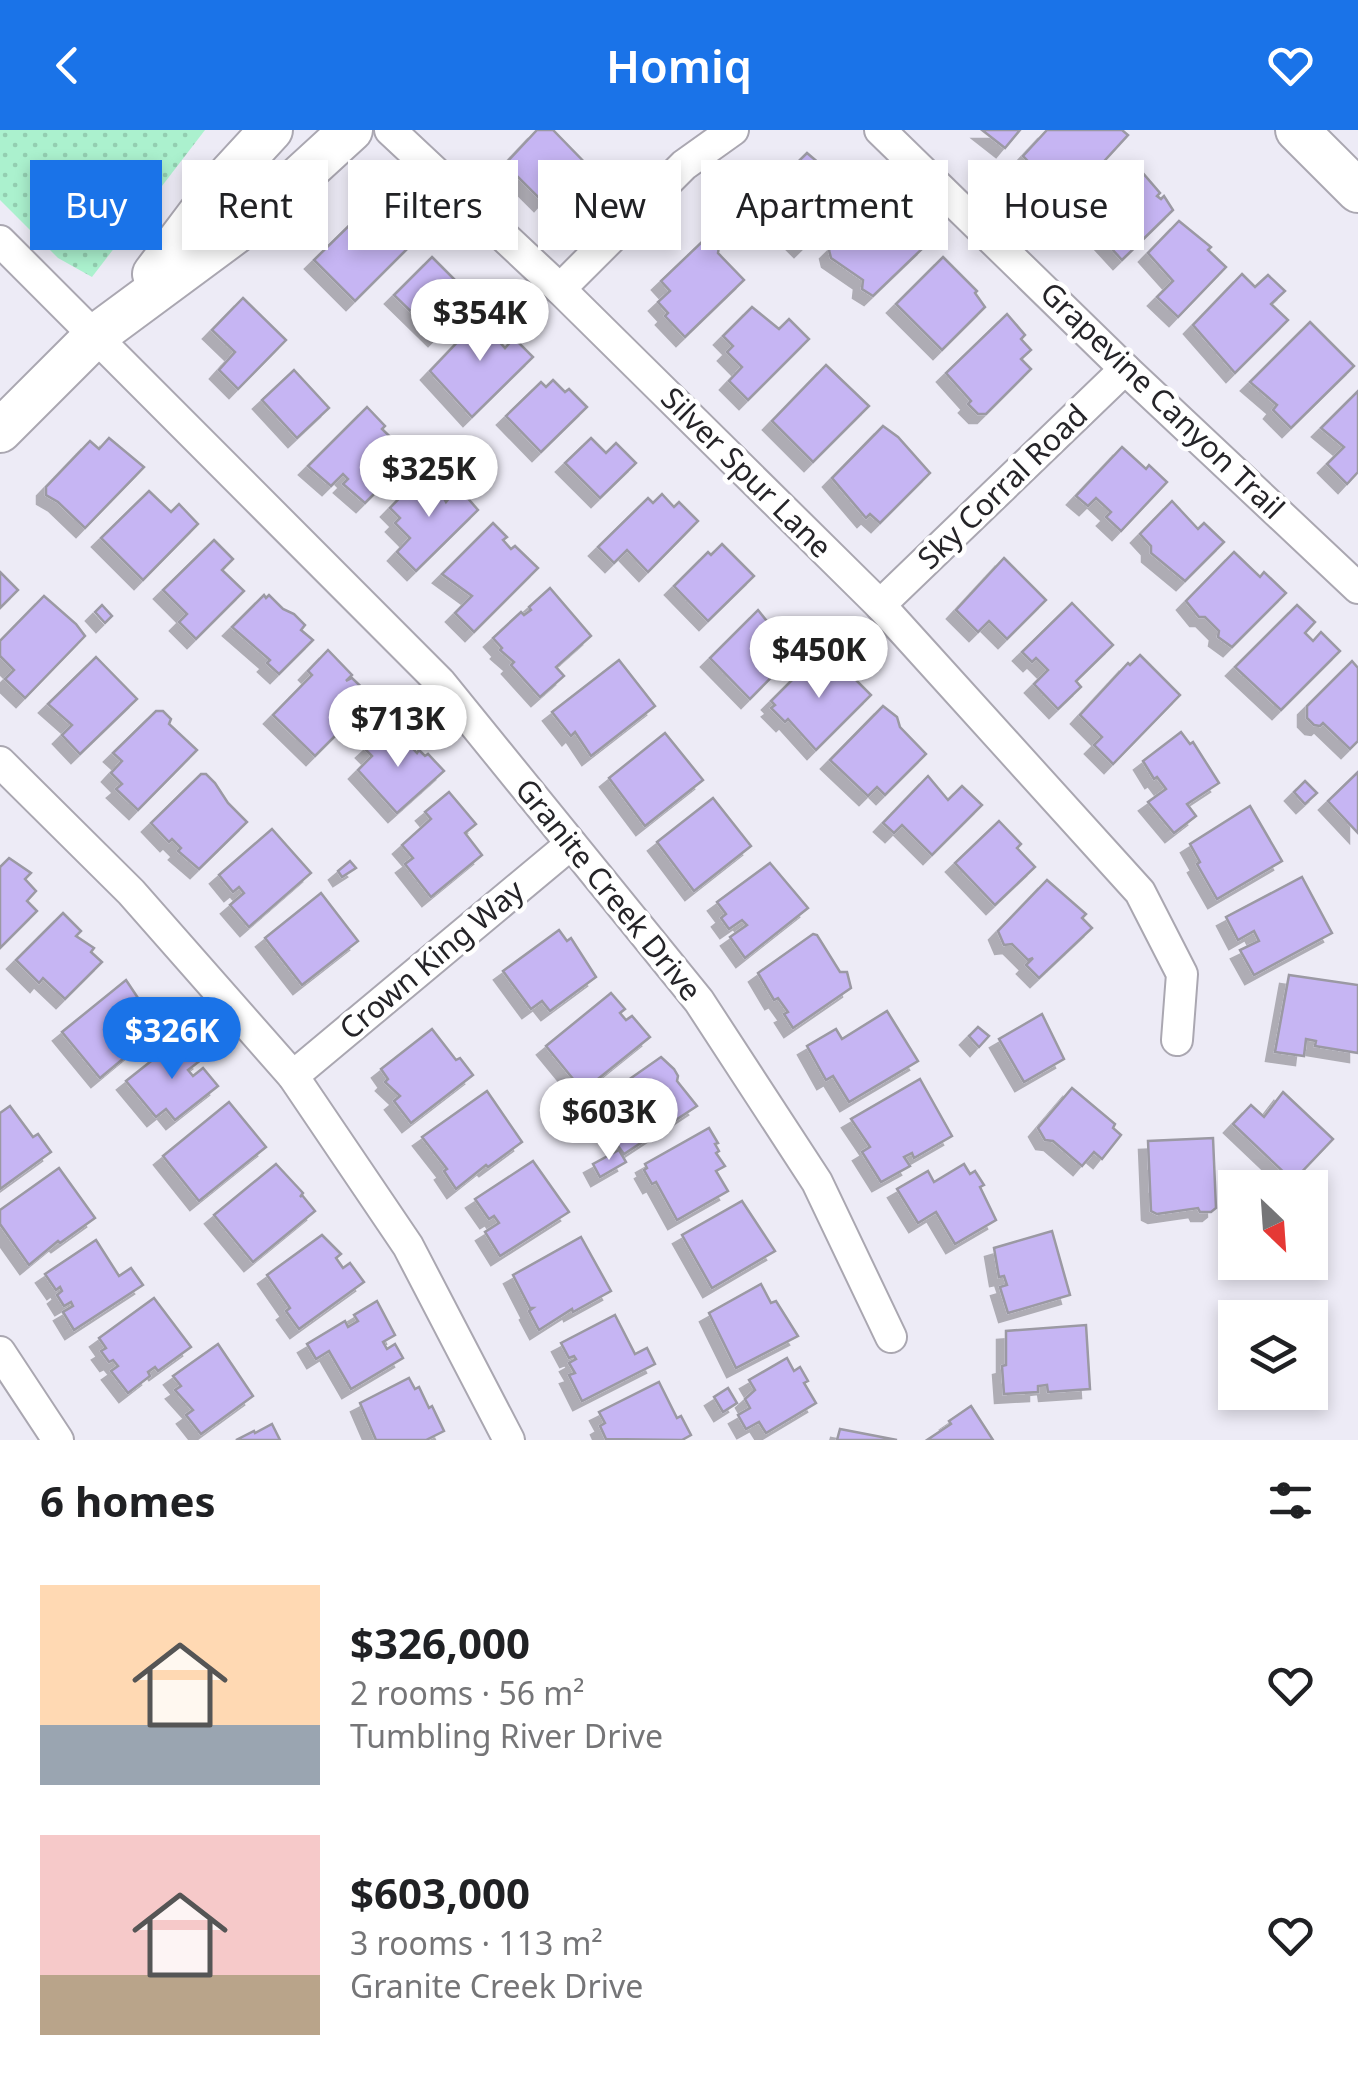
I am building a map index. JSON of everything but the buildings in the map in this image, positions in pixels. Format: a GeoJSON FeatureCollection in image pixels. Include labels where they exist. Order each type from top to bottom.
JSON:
{"type":"FeatureCollection","features":[{"type":"Feature","properties":{"kind":"street"},"geometry":{"type":"LineString","coordinates":[[0,431],[111,323],[224,181],[271,130]]}},
{"type":"Feature","properties":{"kind":"street"},"geometry":{"type":"LineString","coordinates":[[111,323],[256,217],[352,130]]}},
{"type":"Feature","properties":{"kind":"street","name":"Silver Spur Lane"},"geometry":{"type":"LineString","coordinates":[[390,130],[560,288],[880,605],[1140,892],[1182,974],[1177,1040]]}},
{"type":"Feature","properties":{"kind":"street"},"geometry":{"type":"LineString","coordinates":[[560,288],[684,165],[733,130]]}},
{"type":"Feature","properties":{"kind":"street","name":"Grapevine Canyon Trail"},"geometry":{"type":"LineString","coordinates":[[880,130],[1358,588]]}},
{"type":"Feature","properties":{"kind":"street"},"geometry":{"type":"LineString","coordinates":[[1297,130],[1358,191]]}},
{"type":"Feature","properties":{"kind":"street","name":"Granite Creek Drive"},"geometry":{"type":"LineString","coordinates":[[0,241],[111,323],[440,682],[699,1001],[816,1182],[891,1337]]}},
{"type":"Feature","properties":{"kind":"street","name":"Sky Corral Road"},"geometry":{"type":"LineString","coordinates":[[880,605],[1126,368]]}},
{"type":"Feature","properties":{"kind":"street"},"geometry":{"type":"LineString","coordinates":[[0,762],[132,892],[294,1076],[408,1246],[509,1440]]}},
{"type":"Feature","properties":{"kind":"street","name":"Crown King Way"},"geometry":{"type":"LineString","coordinates":[[294,1076],[570,844]]}},
{"type":"Feature","properties":{"kind":"street"},"geometry":{"type":"LineString","coordinates":[[0,1352],[58,1440]]}},
{"type":"Feature","properties":{"kind":"green space"},"geometry":{"type":"Polygon","coordinates":[[[0,130],[205,130],[162,186],[162,160],[30,160],[30,230],[0,200],[0,130]]]}},
{"type":"Feature","properties":{"kind":"green space"},"geometry":{"type":"Polygon","coordinates":[[[50,250],[113,250],[92,277],[50,250]]]}}]}
